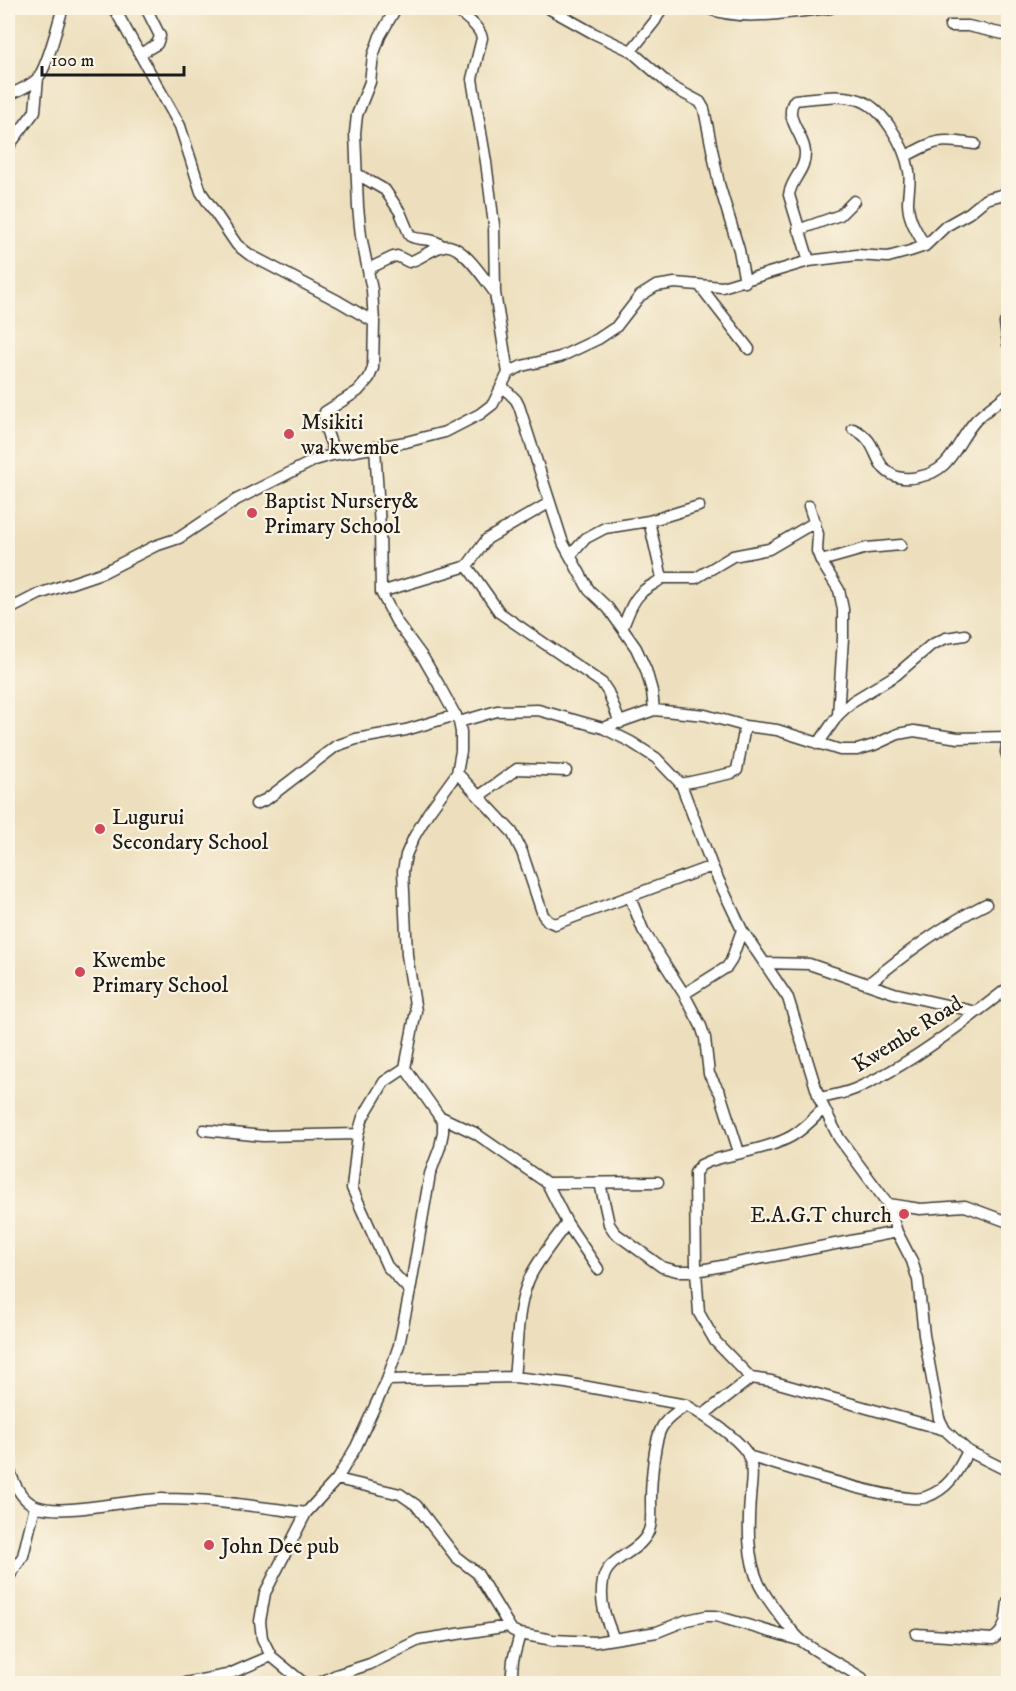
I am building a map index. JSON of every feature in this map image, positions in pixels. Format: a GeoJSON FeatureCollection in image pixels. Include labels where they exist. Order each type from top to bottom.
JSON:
{"type":"FeatureCollection","features":[{"type":"Feature","properties":{"kind":"street"},"geometry":{"type":"LineString","coordinates":[[8,147],[35,111],[38,78],[50,50],[63,8]]}},
{"type":"Feature","properties":{"kind":"street"},"geometry":{"type":"LineString","coordinates":[[114,8],[180,126],[201,192],[223,228],[237,245],[250,255],[374,322]]}},
{"type":"Feature","properties":{"kind":"street"},"geometry":{"type":"LineString","coordinates":[[140,54],[157,44],[160,36],[146,8]]}},
{"type":"Feature","properties":{"kind":"street"},"geometry":{"type":"LineString","coordinates":[[335,454],[326,427],[325,412],[358,391],[369,378],[373,368],[374,322],[368,269],[361,236],[355,133],[357,115],[370,82],[373,56],[380,36],[396,8]]}},
{"type":"Feature","properties":{"kind":"street"},"geometry":{"type":"LineString","coordinates":[[8,610],[39,594],[104,572],[155,546],[179,537],[236,500],[315,460],[445,432],[480,414],[493,404],[508,373],[495,293],[494,225],[472,79],[482,38],[481,32],[454,8]]}},
{"type":"Feature","properties":{"kind":"street"},"geometry":{"type":"LineString","coordinates":[[548,8],[631,51],[672,87],[693,97],[702,105],[719,184],[739,250],[745,282]]}},
{"type":"Feature","properties":{"kind":"street"},"geometry":{"type":"LineString","coordinates":[[631,51],[655,21],[662,8]]}},
{"type":"Feature","properties":{"kind":"street"},"geometry":{"type":"LineString","coordinates":[[707,8],[718,12],[744,15],[831,8]]}},
{"type":"Feature","properties":{"kind":"street"},"geometry":{"type":"LineString","coordinates":[[950,26],[968,26],[1008,34]]}},
{"type":"Feature","properties":{"kind":"street"},"geometry":{"type":"LineString","coordinates":[[8,95],[19,91],[38,78]]}},
{"type":"Feature","properties":{"kind":"street"},"geometry":{"type":"LineString","coordinates":[[808,261],[789,195],[790,186],[803,168],[805,149],[789,113],[795,100],[825,97],[857,99],[880,115],[894,132],[906,156],[909,174],[910,220],[924,246]]}},
{"type":"Feature","properties":{"kind":"street"},"geometry":{"type":"LineString","coordinates":[[906,156],[944,139],[975,144]]}},
{"type":"Feature","properties":{"kind":"street"},"geometry":{"type":"LineString","coordinates":[[357,174],[386,190],[400,212],[410,236],[430,239],[443,246]]}},
{"type":"Feature","properties":{"kind":"street"},"geometry":{"type":"LineString","coordinates":[[508,373],[522,366],[560,357],[598,339],[616,327],[640,296],[656,286],[675,283],[722,287],[745,282],[808,261],[856,255],[888,257],[924,246],[946,226],[969,213],[986,199],[1008,193]]}},
{"type":"Feature","properties":{"kind":"street"},"geometry":{"type":"LineString","coordinates":[[798,230],[840,214],[854,201]]}},
{"type":"Feature","properties":{"kind":"street"},"geometry":{"type":"LineString","coordinates":[[368,269],[397,256],[410,262],[443,246],[453,246],[464,255],[495,293]]}},
{"type":"Feature","properties":{"kind":"street"},"geometry":{"type":"LineString","coordinates":[[700,286],[749,349]]}},
{"type":"Feature","properties":{"kind":"street"},"geometry":{"type":"LineString","coordinates":[[1005,323],[1008,344]]}},
{"type":"Feature","properties":{"kind":"street"},"geometry":{"type":"LineString","coordinates":[[502,386],[519,406],[556,526],[570,556],[589,590],[608,608],[623,627],[646,670],[654,710]]}},
{"type":"Feature","properties":{"kind":"street"},"geometry":{"type":"LineString","coordinates":[[853,429],[866,436],[884,468],[892,475],[909,479],[926,476],[940,470],[978,418],[1008,394]]}},
{"type":"Feature","properties":{"kind":"street"},"geometry":{"type":"LineString","coordinates":[[375,447],[381,592],[396,621],[424,659],[458,719],[461,751],[457,773],[428,813],[406,855],[403,871],[403,900],[416,1011],[405,1068],[384,1082],[363,1117],[358,1134],[352,1188],[387,1266],[410,1291]]}},
{"type":"Feature","properties":{"kind":"street"},"geometry":{"type":"LineString","coordinates":[[381,592],[466,566],[487,539],[549,502]]}},
{"type":"Feature","properties":{"kind":"street"},"geometry":{"type":"LineString","coordinates":[[570,556],[586,538],[605,528],[649,520],[699,506]]}},
{"type":"Feature","properties":{"kind":"street"},"geometry":{"type":"LineString","coordinates":[[809,506],[818,534],[817,551],[820,561],[835,582],[843,609],[838,715]]}},
{"type":"Feature","properties":{"kind":"street"},"geometry":{"type":"LineString","coordinates":[[649,520],[662,578]]}},
{"type":"Feature","properties":{"kind":"street"},"geometry":{"type":"LineString","coordinates":[[623,627],[636,598],[662,578],[696,578],[733,556],[769,549],[815,522]]}},
{"type":"Feature","properties":{"kind":"street"},"geometry":{"type":"LineString","coordinates":[[820,561],[867,548],[901,545]]}},
{"type":"Feature","properties":{"kind":"street"},"geometry":{"type":"LineString","coordinates":[[466,566],[500,613],[602,683],[620,723]]}},
{"type":"Feature","properties":{"kind":"street"},"geometry":{"type":"LineString","coordinates":[[818,744],[838,715],[853,701],[912,663],[931,645],[946,638],[965,635]]}},
{"type":"Feature","properties":{"kind":"street"},"geometry":{"type":"LineString","coordinates":[[256,804],[267,799],[336,746],[356,739],[497,711],[538,710],[603,728],[656,758],[681,784],[712,866],[742,930],[782,986],[793,1009],[822,1103],[839,1138],[888,1204],[897,1232],[912,1261],[918,1280],[924,1335],[939,1418],[945,1430],[968,1451],[1008,1471]]}},
{"type":"Feature","properties":{"kind":"street"},"geometry":{"type":"LineString","coordinates":[[603,728],[654,710],[705,715],[745,726],[777,730],[840,750],[857,750],[897,734],[915,730],[958,738],[1008,737],[1006,752],[1008,758]]}},
{"type":"Feature","properties":{"kind":"street"},"geometry":{"type":"LineString","coordinates":[[681,784],[736,771],[745,726]]}},
{"type":"Feature","properties":{"kind":"street"},"geometry":{"type":"LineString","coordinates":[[479,796],[517,769],[566,771]]}},
{"type":"Feature","properties":{"kind":"street"},"geometry":{"type":"LineString","coordinates":[[457,773],[512,832],[522,852],[543,915],[555,924],[712,866]]}},
{"type":"Feature","properties":{"kind":"street"},"geometry":{"type":"LineString","coordinates":[[630,897],[643,930],[684,994],[701,1026],[705,1038],[709,1074],[720,1093],[739,1152]]}},
{"type":"Feature","properties":{"kind":"street"},"geometry":{"type":"LineString","coordinates":[[868,984],[907,953],[962,916],[986,904]]}},
{"type":"Feature","properties":{"kind":"street"},"geometry":{"type":"LineString","coordinates":[[684,994],[727,967],[742,930]]}},
{"type":"Feature","properties":{"kind":"street"},"geometry":{"type":"LineString","coordinates":[[764,963],[809,964],[894,993],[977,1012]]}},
{"type":"Feature","properties":{"kind":"street","name":"Kwembe Road"},"geometry":{"type":"LineString","coordinates":[[822,1103],[894,1070],[1008,988]]}},
{"type":"Feature","properties":{"kind":"street"},"geometry":{"type":"LineString","coordinates":[[305,1683],[294,1680],[271,1656],[262,1638],[260,1621],[265,1593],[306,1513],[338,1479],[356,1447],[387,1380],[399,1345],[420,1240],[428,1183],[443,1132],[443,1122],[405,1068]]}},
{"type":"Feature","properties":{"kind":"street"},"geometry":{"type":"LineString","coordinates":[[822,1103],[804,1127],[792,1136],[700,1165],[695,1173],[699,1313],[715,1341],[751,1377],[945,1430]]}},
{"type":"Feature","properties":{"kind":"street"},"geometry":{"type":"LineString","coordinates":[[439,1116],[475,1133],[547,1183],[567,1223],[598,1269]]}},
{"type":"Feature","properties":{"kind":"street"},"geometry":{"type":"LineString","coordinates":[[204,1130],[263,1136],[358,1134]]}},
{"type":"Feature","properties":{"kind":"street"},"geometry":{"type":"LineString","coordinates":[[547,1183],[658,1182]]}},
{"type":"Feature","properties":{"kind":"street"},"geometry":{"type":"LineString","coordinates":[[600,1183],[609,1224],[615,1233],[662,1267],[677,1271],[696,1270],[897,1232]]}},
{"type":"Feature","properties":{"kind":"street"},"geometry":{"type":"LineString","coordinates":[[888,1204],[920,1209],[965,1206],[1008,1222]]}},
{"type":"Feature","properties":{"kind":"street"},"geometry":{"type":"LineString","coordinates":[[514,1377],[522,1306],[527,1285],[539,1262],[567,1223]]}},
{"type":"Feature","properties":{"kind":"street"},"geometry":{"type":"LineString","coordinates":[[387,1380],[514,1377],[566,1383],[686,1406],[703,1415],[728,1435],[748,1456],[752,1470],[748,1533],[759,1584],[773,1606],[802,1641]]}},
{"type":"Feature","properties":{"kind":"street"},"geometry":{"type":"LineString","coordinates":[[703,1415],[751,1377]]}},
{"type":"Feature","properties":{"kind":"street"},"geometry":{"type":"LineString","coordinates":[[614,1639],[601,1601],[603,1578],[610,1568],[640,1545],[647,1536],[651,1526],[651,1484],[658,1436],[667,1419],[686,1406]]}},
{"type":"Feature","properties":{"kind":"street"},"geometry":{"type":"LineString","coordinates":[[748,1456],[871,1491],[909,1499],[923,1498],[935,1493],[952,1480],[968,1451]]}},
{"type":"Feature","properties":{"kind":"street"},"geometry":{"type":"LineString","coordinates":[[8,1466],[16,1488],[35,1506],[55,1510],[163,1499],[225,1503],[306,1513]]}},
{"type":"Feature","properties":{"kind":"street"},"geometry":{"type":"LineString","coordinates":[[338,1479],[408,1498],[425,1516],[456,1557],[477,1573],[509,1626],[520,1634],[552,1640],[595,1642],[657,1632],[706,1616],[726,1618],[802,1641],[862,1678]]}},
{"type":"Feature","properties":{"kind":"street"},"geometry":{"type":"LineString","coordinates":[[8,1578],[23,1556],[35,1506]]}},
{"type":"Feature","properties":{"kind":"street"},"geometry":{"type":"LineString","coordinates":[[916,1634],[993,1639],[1000,1635],[1005,1627],[1008,1602]]}},
{"type":"Feature","properties":{"kind":"street"},"geometry":{"type":"LineString","coordinates":[[317,1683],[370,1664],[419,1641],[509,1626]]}},
{"type":"Feature","properties":{"kind":"street"},"geometry":{"type":"LineString","coordinates":[[511,1683],[513,1660],[520,1634]]}},
{"type":"Feature","properties":{"kind":"street"},"geometry":{"type":"LineString","coordinates":[[180,1683],[226,1675],[271,1656]]}},
{"type":"Feature","properties":{"kind":"place","name":"Msikiti wa kwembe"},"geometry":{"type":"Point","coordinates":[289,434]}},
{"type":"Feature","properties":{"kind":"place","name":"Baptist Nursery& Primary School"},"geometry":{"type":"Point","coordinates":[252,513]}},
{"type":"Feature","properties":{"kind":"place","name":"Lugurui Secondary School"},"geometry":{"type":"Point","coordinates":[100,829]}},
{"type":"Feature","properties":{"kind":"place","name":"Kwembe Primary School"},"geometry":{"type":"Point","coordinates":[80,972]}},
{"type":"Feature","properties":{"kind":"place","name":"E.A.G.T church"},"geometry":{"type":"Point","coordinates":[904,1214]}},
{"type":"Feature","properties":{"kind":"place","name":"John Dee pub"},"geometry":{"type":"Point","coordinates":[209,1545]}}]}
